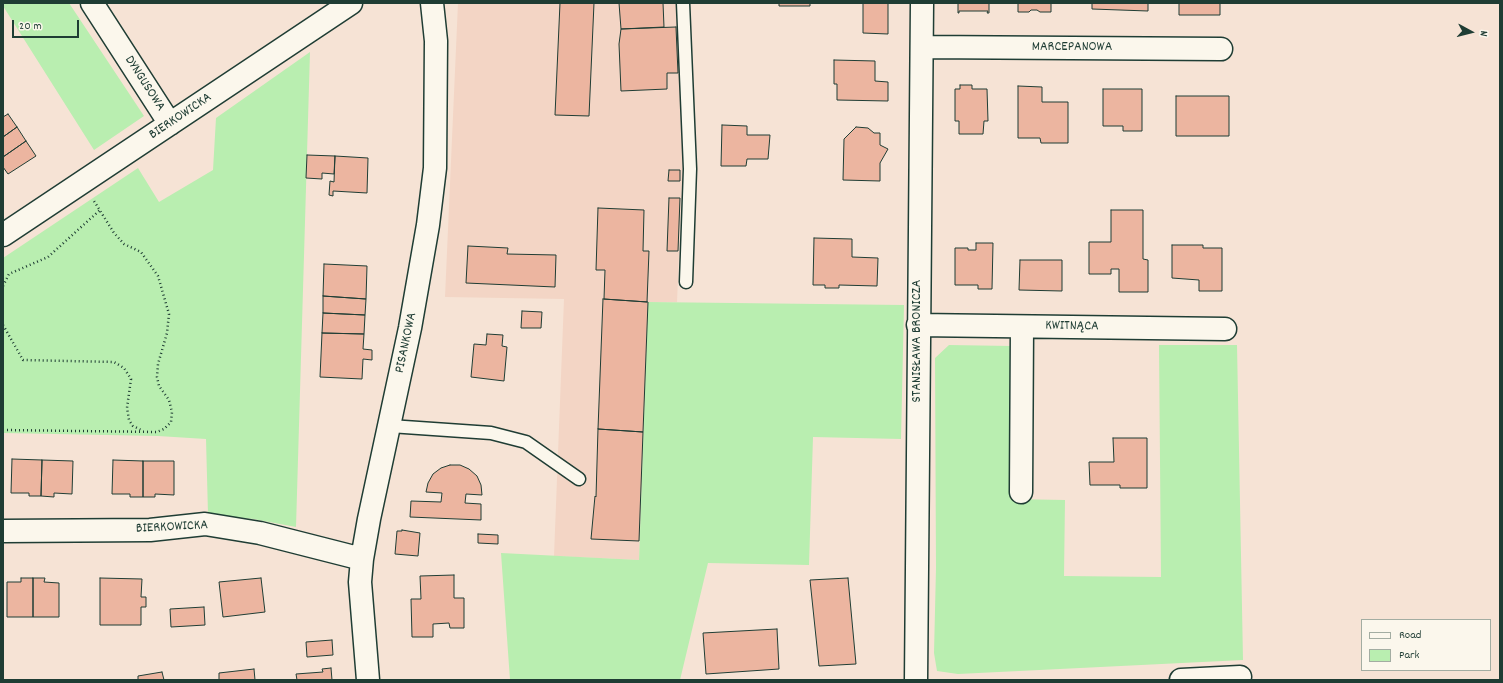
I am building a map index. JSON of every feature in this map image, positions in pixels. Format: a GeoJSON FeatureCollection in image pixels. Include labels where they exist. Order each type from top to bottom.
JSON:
{"type":"FeatureCollection","features":[{"type":"Feature","properties":{"kind":"street","name":"DYNGUSOWA"},"geometry":{"type":"LineString","coordinates":[[92,3],[170,124]]}},
{"type":"Feature","properties":{"kind":"street","name":"BIERKOWICKA"},"geometry":{"type":"LineString","coordinates":[[5,229],[83,183],[351,3]]}},
{"type":"Feature","properties":{"kind":"street","name":"PISANKOWA"},"geometry":{"type":"LineString","coordinates":[[368,680],[360,582],[362,559],[369,519],[410,328],[428,225],[435,168],[436,41],[432,3]]}},
{"type":"Feature","properties":{"kind":"street","name":"STANISŁAWA BRONICZA"},"geometry":{"type":"LineString","coordinates":[[916,680],[922,3]]}},
{"type":"Feature","properties":{"kind":"street","name":"MARCEPANOWA"},"geometry":{"type":"LineString","coordinates":[[922,47],[1221,49]]}},
{"type":"Feature","properties":{"kind":"street","name":"KWITNĄCA"},"geometry":{"type":"LineString","coordinates":[[918,325],[1225,329]]}},
{"type":"Feature","properties":{"kind":"street"},"geometry":{"type":"LineString","coordinates":[[1021,492],[1022,327]]}},
{"type":"Feature","properties":{"kind":"street","name":"BIERKOWICKA"},"geometry":{"type":"LineString","coordinates":[[3,531],[150,530],[205,524],[260,534],[362,559]]}},
{"type":"Feature","properties":{"kind":"street"},"geometry":{"type":"LineString","coordinates":[[1181,680],[1240,677]]}},
{"type":"Feature","properties":{"kind":"lane"},"geometry":{"type":"LineString","coordinates":[[683,3],[690,168],[686,282]]}},
{"type":"Feature","properties":{"kind":"lane"},"geometry":{"type":"LineString","coordinates":[[390,426],[491,433],[526,442],[579,479]]}},
{"type":"Feature","properties":{"kind":"path"},"geometry":{"type":"LineString","coordinates":[[3,430],[156,432],[164,429],[170,422],[172,412],[169,400],[159,386],[157,377],[158,364],[167,333],[169,314],[158,276],[141,252],[124,244],[114,233],[83,183]]}},
{"type":"Feature","properties":{"kind":"path"},"geometry":{"type":"LineString","coordinates":[[3,286],[9,274],[48,257],[100,210]]}},
{"type":"Feature","properties":{"kind":"path"},"geometry":{"type":"LineString","coordinates":[[3,325],[23,360],[114,362],[124,368],[131,379],[127,408],[129,420],[133,426],[143,432]]}},
{"type":"Feature","properties":{"kind":"shaded area"},"geometry":{"type":"Polygon","coordinates":[[[458,3],[676,3],[683,156],[677,302],[648,302],[639,560],[554,556],[564,299],[445,297],[458,3]]]}},
{"type":"Feature","properties":{"kind":"green space"},"geometry":{"type":"Polygon","coordinates":[[[3,3],[69,3],[144,116],[94,150],[3,6],[3,3]]]}},
{"type":"Feature","properties":{"kind":"green space"},"geometry":{"type":"Polygon","coordinates":[[[310,52],[296,527],[253,519],[208,514],[206,439],[158,436],[3,433],[3,258],[138,168],[159,202],[213,170],[216,118],[310,52]]]}},
{"type":"Feature","properties":{"kind":"green space"},"geometry":{"type":"Polygon","coordinates":[[[648,302],[904,305],[901,439],[813,437],[809,565],[708,563],[680,680],[510,680],[501,553],[639,560],[648,302]]]}},
{"type":"Feature","properties":{"kind":"green space"},"geometry":{"type":"Polygon","coordinates":[[[949,345],[1011,346],[1010,499],[1065,500],[1064,576],[1161,577],[1159,345],[1237,345],[1243,660],[958,674],[937,671],[934,653],[936,568],[935,358],[949,345]]]}},
{"type":"Feature","properties":{"kind":"building"},"geometry":{"type":"Polygon","coordinates":[[[560,3],[594,3],[589,116],[555,115],[560,3]]]}},
{"type":"Feature","properties":{"kind":"building"},"geometry":{"type":"Polygon","coordinates":[[[619,3],[663,3],[664,27],[621,29],[619,3]]]}},
{"type":"Feature","properties":{"kind":"building"},"geometry":{"type":"Polygon","coordinates":[[[779,3],[810,3],[810,6],[779,6],[779,3]]]}},
{"type":"Feature","properties":{"kind":"building"},"geometry":{"type":"Polygon","coordinates":[[[863,3],[888,3],[888,34],[863,33],[863,3]]]}},
{"type":"Feature","properties":{"kind":"building"},"geometry":{"type":"Polygon","coordinates":[[[958,3],[989,3],[989,13],[987,13],[988,11],[959,11],[958,13],[958,3]]]}},
{"type":"Feature","properties":{"kind":"building"},"geometry":{"type":"Polygon","coordinates":[[[1018,3],[1051,3],[1051,12],[1031,10],[1029,12],[1018,12],[1018,3]]]}},
{"type":"Feature","properties":{"kind":"building"},"geometry":{"type":"Polygon","coordinates":[[[1092,3],[1148,3],[1148,11],[1092,9],[1092,3]]]}},
{"type":"Feature","properties":{"kind":"building"},"geometry":{"type":"Polygon","coordinates":[[[1179,3],[1220,3],[1220,15],[1179,15],[1179,3]]]}},
{"type":"Feature","properties":{"kind":"building"},"geometry":{"type":"Polygon","coordinates":[[[676,27],[678,73],[667,73],[667,89],[621,91],[619,44],[621,29],[676,27]]]}},
{"type":"Feature","properties":{"kind":"building"},"geometry":{"type":"Polygon","coordinates":[[[834,60],[875,61],[875,81],[888,82],[888,101],[837,100],[837,84],[834,84],[834,60]]]}},
{"type":"Feature","properties":{"kind":"building"},"geometry":{"type":"Polygon","coordinates":[[[960,85],[972,85],[972,89],[987,89],[988,121],[984,121],[983,134],[959,134],[959,121],[955,121],[955,89],[960,89],[960,85]]]}},
{"type":"Feature","properties":{"kind":"building"},"geometry":{"type":"Polygon","coordinates":[[[1018,86],[1042,87],[1042,102],[1068,102],[1068,143],[1041,143],[1040,138],[1018,138],[1018,86]]]}},
{"type":"Feature","properties":{"kind":"building"},"geometry":{"type":"Polygon","coordinates":[[[1103,89],[1142,89],[1142,131],[1123,131],[1123,126],[1103,126],[1103,89]]]}},
{"type":"Feature","properties":{"kind":"building"},"geometry":{"type":"Polygon","coordinates":[[[1176,96],[1229,96],[1229,136],[1176,136],[1176,96]]]}},
{"type":"Feature","properties":{"kind":"building"},"geometry":{"type":"Polygon","coordinates":[[[8,114],[17,127],[3,137],[3,117],[8,114]]]}},
{"type":"Feature","properties":{"kind":"building"},"geometry":{"type":"Polygon","coordinates":[[[722,125],[747,126],[747,135],[770,135],[768,159],[747,159],[746,166],[721,166],[722,125]]]}},
{"type":"Feature","properties":{"kind":"building"},"geometry":{"type":"Polygon","coordinates":[[[17,127],[26,141],[3,157],[3,137],[17,127]]]}},
{"type":"Feature","properties":{"kind":"building"},"geometry":{"type":"Polygon","coordinates":[[[856,127],[868,128],[874,133],[880,133],[880,145],[888,149],[880,163],[880,181],[843,180],[844,139],[856,127]]]}},
{"type":"Feature","properties":{"kind":"building"},"geometry":{"type":"Polygon","coordinates":[[[26,141],[36,156],[8,174],[3,167],[3,157],[26,141]]]}},
{"type":"Feature","properties":{"kind":"building"},"geometry":{"type":"Polygon","coordinates":[[[307,155],[335,156],[334,174],[322,173],[322,179],[306,178],[307,155]]]}},
{"type":"Feature","properties":{"kind":"building"},"geometry":{"type":"Polygon","coordinates":[[[335,156],[368,158],[367,193],[333,191],[333,196],[329,195],[330,181],[334,182],[335,156]]]}},
{"type":"Feature","properties":{"kind":"building"},"geometry":{"type":"Polygon","coordinates":[[[669,170],[680,170],[680,181],[668,181],[669,170]]]}},
{"type":"Feature","properties":{"kind":"building"},"geometry":{"type":"Polygon","coordinates":[[[669,198],[680,198],[678,251],[667,251],[669,198]]]}},
{"type":"Feature","properties":{"kind":"building"},"geometry":{"type":"Polygon","coordinates":[[[598,208],[644,210],[643,251],[649,251],[647,302],[604,299],[605,270],[596,270],[598,208]]]}},
{"type":"Feature","properties":{"kind":"building"},"geometry":{"type":"Polygon","coordinates":[[[1111,210],[1143,210],[1143,259],[1148,260],[1148,292],[1119,292],[1119,269],[1111,269],[1111,274],[1089,274],[1089,242],[1111,242],[1111,210]]]}},
{"type":"Feature","properties":{"kind":"building"},"geometry":{"type":"Polygon","coordinates":[[[814,238],[852,239],[852,257],[878,258],[877,286],[839,285],[839,288],[825,288],[825,285],[813,285],[814,238]]]}},
{"type":"Feature","properties":{"kind":"building"},"geometry":{"type":"Polygon","coordinates":[[[976,243],[993,243],[992,289],[978,289],[978,285],[955,285],[955,248],[968,248],[968,250],[976,250],[976,243]]]}},
{"type":"Feature","properties":{"kind":"building"},"geometry":{"type":"Polygon","coordinates":[[[1172,245],[1203,245],[1203,248],[1222,248],[1222,291],[1199,291],[1199,280],[1172,278],[1172,245]]]}},
{"type":"Feature","properties":{"kind":"building"},"geometry":{"type":"Polygon","coordinates":[[[468,246],[508,248],[507,254],[556,255],[555,287],[466,283],[468,246]]]}},
{"type":"Feature","properties":{"kind":"building"},"geometry":{"type":"Polygon","coordinates":[[[1020,260],[1062,260],[1062,291],[1019,290],[1020,260]]]}},
{"type":"Feature","properties":{"kind":"building"},"geometry":{"type":"Polygon","coordinates":[[[324,264],[367,266],[366,299],[323,296],[324,264]]]}},
{"type":"Feature","properties":{"kind":"building"},"geometry":{"type":"Polygon","coordinates":[[[323,296],[366,299],[365,315],[323,313],[323,296]]]}},
{"type":"Feature","properties":{"kind":"building"},"geometry":{"type":"Polygon","coordinates":[[[603,299],[648,302],[643,432],[598,429],[603,299]]]}},
{"type":"Feature","properties":{"kind":"building"},"geometry":{"type":"Polygon","coordinates":[[[522,311],[542,312],[541,328],[521,328],[522,311]]]}},
{"type":"Feature","properties":{"kind":"building"},"geometry":{"type":"Polygon","coordinates":[[[323,313],[365,315],[364,334],[322,333],[323,313]]]}},
{"type":"Feature","properties":{"kind":"building"},"geometry":{"type":"Polygon","coordinates":[[[322,333],[364,334],[363,349],[372,350],[372,360],[363,359],[362,379],[320,377],[322,333]]]}},
{"type":"Feature","properties":{"kind":"building"},"geometry":{"type":"Polygon","coordinates":[[[487,334],[503,335],[502,346],[507,347],[504,381],[471,377],[474,344],[486,345],[487,334]]]}},
{"type":"Feature","properties":{"kind":"building"},"geometry":{"type":"Polygon","coordinates":[[[598,429],[643,432],[639,541],[591,539],[595,496],[596,497],[598,429]]]}},
{"type":"Feature","properties":{"kind":"building"},"geometry":{"type":"Polygon","coordinates":[[[1113,438],[1147,438],[1147,488],[1120,488],[1120,485],[1090,485],[1089,462],[1114,462],[1113,438]]]}},
{"type":"Feature","properties":{"kind":"building"},"geometry":{"type":"Polygon","coordinates":[[[12,459],[42,460],[41,496],[29,496],[29,493],[11,493],[12,459]]]}},
{"type":"Feature","properties":{"kind":"building"},"geometry":{"type":"Polygon","coordinates":[[[42,460],[73,461],[72,494],[54,493],[54,497],[41,496],[42,460]]]}},
{"type":"Feature","properties":{"kind":"building"},"geometry":{"type":"Polygon","coordinates":[[[113,460],[143,461],[143,497],[130,497],[130,494],[112,494],[113,460]]]}},
{"type":"Feature","properties":{"kind":"building"},"geometry":{"type":"Polygon","coordinates":[[[143,461],[174,461],[174,495],[155,494],[155,497],[143,497],[143,461]]]}},
{"type":"Feature","properties":{"kind":"building"},"geometry":{"type":"Polygon","coordinates":[[[450,465],[460,465],[469,469],[477,476],[481,485],[482,495],[466,494],[465,503],[481,504],[481,520],[410,517],[411,501],[441,502],[442,493],[426,492],[428,483],[433,474],[441,468],[450,465]]]}},
{"type":"Feature","properties":{"kind":"building"},"geometry":{"type":"Polygon","coordinates":[[[402,530],[420,533],[418,556],[395,554],[397,531],[402,530]]]}},
{"type":"Feature","properties":{"kind":"building"},"geometry":{"type":"Polygon","coordinates":[[[478,534],[498,535],[498,544],[478,543],[478,534]]]}},
{"type":"Feature","properties":{"kind":"building"},"geometry":{"type":"Polygon","coordinates":[[[454,575],[454,598],[464,598],[464,628],[450,628],[449,623],[433,624],[433,637],[412,637],[411,599],[421,599],[420,576],[454,575]]]}},
{"type":"Feature","properties":{"kind":"building"},"geometry":{"type":"Polygon","coordinates":[[[21,578],[33,578],[33,617],[7,617],[7,582],[21,582],[21,578]]]}},
{"type":"Feature","properties":{"kind":"building"},"geometry":{"type":"Polygon","coordinates":[[[33,578],[45,578],[44,582],[59,583],[59,617],[33,617],[33,578]]]}},
{"type":"Feature","properties":{"kind":"building"},"geometry":{"type":"Polygon","coordinates":[[[100,578],[142,579],[141,597],[146,597],[146,607],[141,607],[141,625],[100,625],[100,578]]]}},
{"type":"Feature","properties":{"kind":"building"},"geometry":{"type":"Polygon","coordinates":[[[261,578],[265,612],[223,617],[219,582],[261,578]]]}},
{"type":"Feature","properties":{"kind":"building"},"geometry":{"type":"Polygon","coordinates":[[[848,578],[856,664],[819,666],[810,580],[848,578]]]}},
{"type":"Feature","properties":{"kind":"building"},"geometry":{"type":"Polygon","coordinates":[[[204,607],[205,625],[171,627],[170,609],[204,607]]]}},
{"type":"Feature","properties":{"kind":"building"},"geometry":{"type":"Polygon","coordinates":[[[777,629],[779,669],[706,674],[703,633],[777,629]]]}},
{"type":"Feature","properties":{"kind":"building"},"geometry":{"type":"Polygon","coordinates":[[[332,640],[333,655],[307,657],[306,642],[332,640]]]}},
{"type":"Feature","properties":{"kind":"building"},"geometry":{"type":"Polygon","coordinates":[[[331,668],[332,680],[297,680],[296,674],[323,672],[322,669],[331,668]]]}},
{"type":"Feature","properties":{"kind":"building"},"geometry":{"type":"Polygon","coordinates":[[[254,669],[255,680],[219,680],[219,673],[254,669]]]}},
{"type":"Feature","properties":{"kind":"building"},"geometry":{"type":"Polygon","coordinates":[[[162,672],[164,680],[138,680],[138,676],[162,672]]]}}]}
